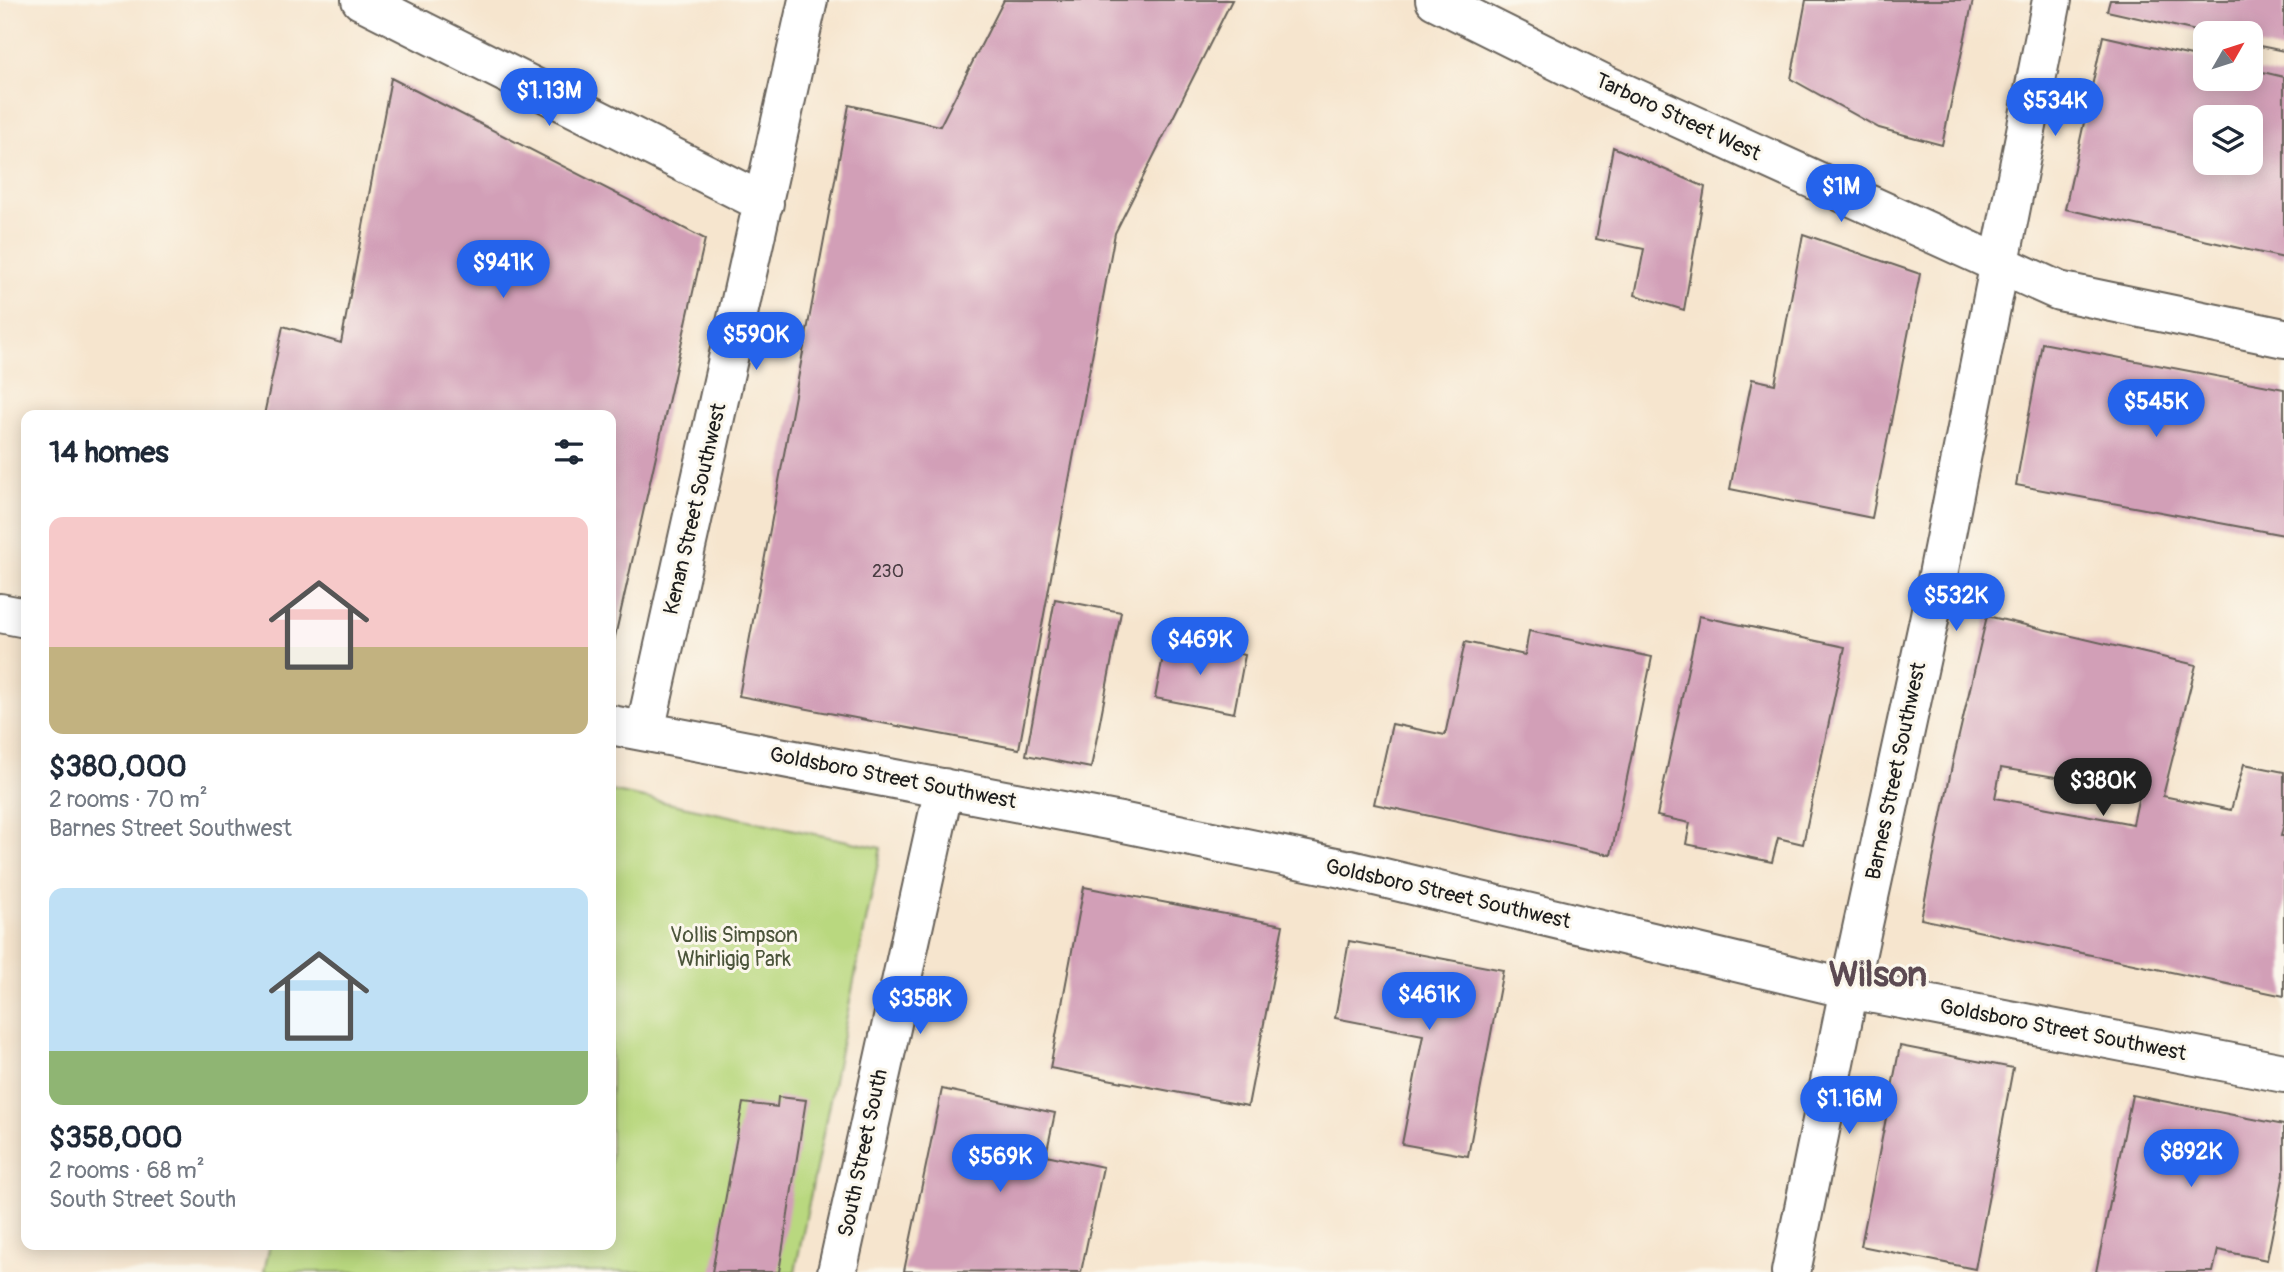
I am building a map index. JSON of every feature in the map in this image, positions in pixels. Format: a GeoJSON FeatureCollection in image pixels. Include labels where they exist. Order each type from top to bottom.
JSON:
{"type":"FeatureCollection","features":[{"type":"Feature","properties":{"kind":"street"},"geometry":{"type":"LineString","coordinates":[[360,0],[764,203]]}},
{"type":"Feature","properties":{"kind":"street","name":"Kenan Street Southwest"},"geometry":{"type":"LineString","coordinates":[[628,728],[764,203],[808,0]]}},
{"type":"Feature","properties":{"kind":"street","name":"Tarboro Street West"},"geometry":{"type":"LineString","coordinates":[[1435,0],[1604,84],[2059,291],[2284,338]]}},
{"type":"Feature","properties":{"kind":"street","name":"Barnes Street Southwest"},"geometry":{"type":"LineString","coordinates":[[1791,1272],[1928,620],[2052,0]]}},
{"type":"Feature","properties":{"kind":"street"},"geometry":{"type":"LineString","coordinates":[[0,613],[21,617]]}},
{"type":"Feature","properties":{"kind":"street","name":"Goldsboro Street Southwest"},"geometry":{"type":"LineString","coordinates":[[628,728],[1346,869],[1849,989],[2284,1073]]}},
{"type":"Feature","properties":{"kind":"street","name":"South Street South"},"geometry":{"type":"LineString","coordinates":[[837,1272],[944,788]]}},
{"type":"Feature","properties":{"kind":"green space","name":"Vollis Simpson Whirligig Park"},"geometry":{"type":"Polygon","coordinates":[[[616,792],[881,848],[795,1272],[264,1272],[269,1250],[616,1250],[616,792]]]}},
{"type":"Feature","properties":{"kind":"building"},"geometry":{"type":"Polygon","coordinates":[[[1004,0],[1232,0],[1115,233],[1019,749],[739,696],[849,105],[940,126],[1004,0]]]}},
{"type":"Feature","properties":{"kind":"building"},"geometry":{"type":"Polygon","coordinates":[[[1806,0],[1973,0],[1942,145],[1879,128],[1791,79],[1806,0]]]}},
{"type":"Feature","properties":{"kind":"building"},"geometry":{"type":"Polygon","coordinates":[[[2110,0],[2284,0],[2284,51],[2263,47],[2263,21],[2193,21],[2193,30],[2107,11],[2110,0]]]}},
{"type":"Feature","properties":{"kind":"building"},"geometry":{"type":"Polygon","coordinates":[[[2103,36],[2193,56],[2193,91],[2263,91],[2263,72],[2284,77],[2284,258],[2065,209],[2103,36]]]}},
{"type":"Feature","properties":{"kind":"building"},"geometry":{"type":"Polygon","coordinates":[[[391,78],[705,239],[616,632],[616,410],[265,410],[283,326],[341,343],[391,78]]]}},
{"type":"Feature","properties":{"kind":"building"},"geometry":{"type":"Polygon","coordinates":[[[1613,147],[1705,187],[1684,310],[1635,295],[1644,249],[1596,239],[1613,147]]]}},
{"type":"Feature","properties":{"kind":"building"},"geometry":{"type":"Polygon","coordinates":[[[1803,234],[1920,274],[1872,518],[1730,489],[1752,379],[1775,384],[1803,234]]]}},
{"type":"Feature","properties":{"kind":"building"},"geometry":{"type":"Polygon","coordinates":[[[2042,343],[2284,389],[2284,535],[2016,485],[2042,343]]]}},
{"type":"Feature","properties":{"kind":"building"},"geometry":{"type":"Polygon","coordinates":[[[1055,599],[1121,612],[1091,768],[1026,755],[1055,599]]]}},
{"type":"Feature","properties":{"kind":"building"},"geometry":{"type":"Polygon","coordinates":[[[1699,616],[1845,647],[1803,844],[1778,838],[1772,862],[1686,844],[1690,823],[1657,816],[1699,616]]]}},
{"type":"Feature","properties":{"kind":"building"},"geometry":{"type":"Polygon","coordinates":[[[1987,616],[2196,665],[2163,796],[2231,810],[2244,764],[2284,772],[2284,823],[2281,836],[2284,836],[2284,996],[1921,919],[1953,761],[1987,616]],[[2001,768],[1995,798],[2133,824],[2140,791],[2001,768]]]}},
{"type":"Feature","properties":{"kind":"building"},"geometry":{"type":"Polygon","coordinates":[[[1529,631],[1652,657],[1611,855],[1374,804],[1392,724],[1445,735],[1465,642],[1525,655],[1529,631]]]}},
{"type":"Feature","properties":{"kind":"building"},"geometry":{"type":"Polygon","coordinates":[[[1166,641],[1245,655],[1234,713],[1155,698],[1166,641]]]}},
{"type":"Feature","properties":{"kind":"building"},"geometry":{"type":"Polygon","coordinates":[[[1084,887],[1283,925],[1248,1106],[1050,1068],[1084,887]]]}},
{"type":"Feature","properties":{"kind":"building"},"geometry":{"type":"Polygon","coordinates":[[[1349,941],[1503,970],[1468,1156],[1402,1144],[1423,1035],[1335,1018],[1349,941]]]}},
{"type":"Feature","properties":{"kind":"building"},"geometry":{"type":"Polygon","coordinates":[[[1900,1046],[2013,1068],[1975,1269],[1861,1246],[1900,1046]]]}},
{"type":"Feature","properties":{"kind":"building"},"geometry":{"type":"Polygon","coordinates":[[[942,1089],[1055,1113],[1046,1155],[1103,1167],[1081,1272],[904,1271],[942,1089]]]}},
{"type":"Feature","properties":{"kind":"building"},"geometry":{"type":"Polygon","coordinates":[[[2132,1095],[2284,1125],[2284,1174],[2267,1260],[2218,1250],[2213,1272],[2096,1272],[2132,1095]]]}},
{"type":"Feature","properties":{"kind":"building"},"geometry":{"type":"Polygon","coordinates":[[[778,1097],[806,1100],[779,1272],[712,1272],[743,1103],[777,1107],[778,1097]]]}},
{"type":"Feature","properties":{"kind":"district","name":"Wilson"},"geometry":{"type":"Point","coordinates":[1878,975]}}]}
